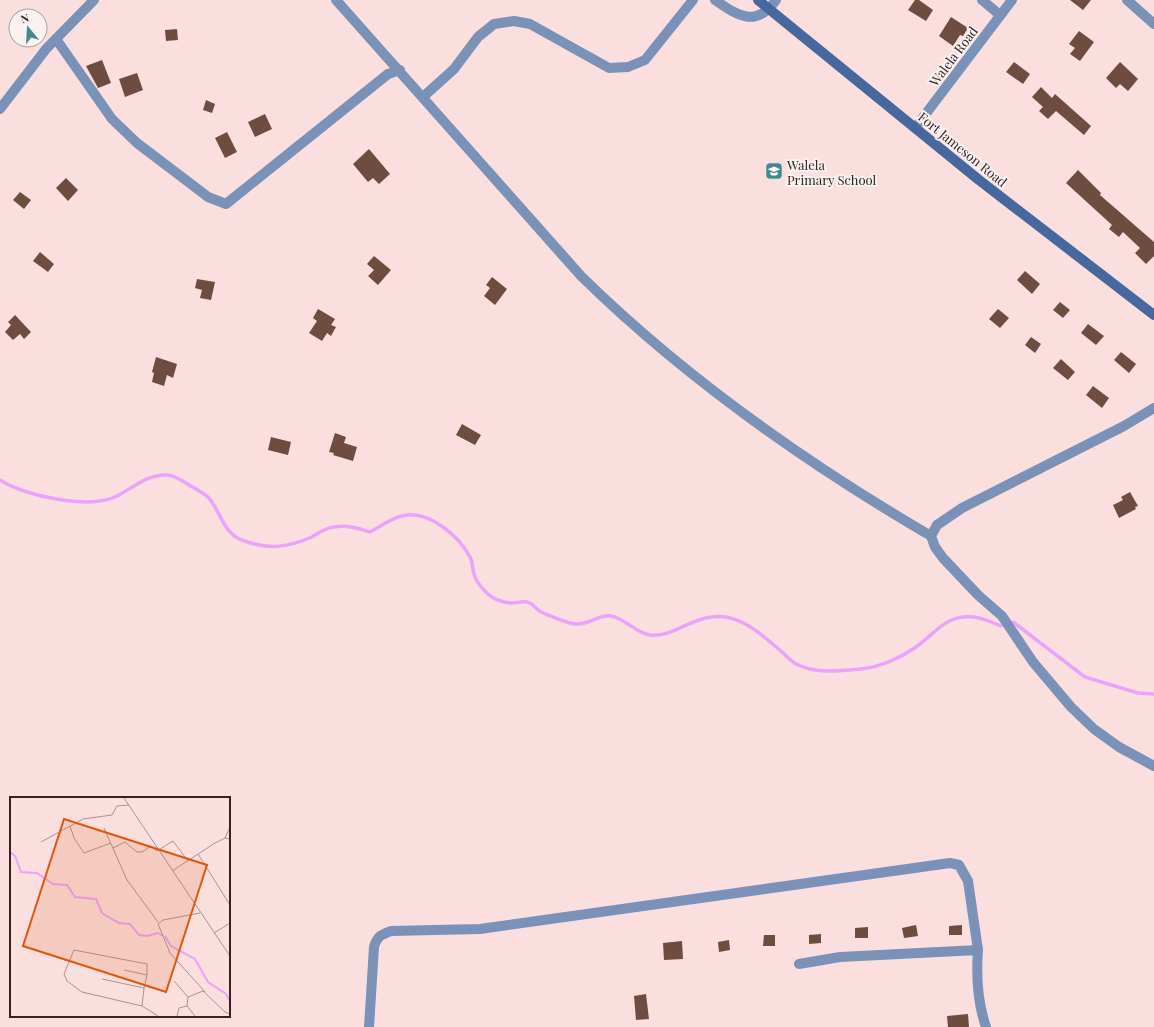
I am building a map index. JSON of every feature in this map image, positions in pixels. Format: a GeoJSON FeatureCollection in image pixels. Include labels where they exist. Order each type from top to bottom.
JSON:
{"type":"FeatureCollection","features":[{"type":"Feature","properties":{"kind":"street"},"geometry":{"type":"LineString","coordinates":[[0,110],[56,39],[94,0]]}},
{"type":"Feature","properties":{"kind":"street"},"geometry":{"type":"LineString","coordinates":[[336,0],[400,70],[581,276],[606,300],[680,364],[761,425],[874,502],[931,536],[935,547],[943,558],[978,595],[1002,616],[1033,662],[1071,707],[1094,730],[1119,747],[1154,766]]}},
{"type":"Feature","properties":{"kind":"street"},"geometry":{"type":"LineString","coordinates":[[423,97],[454,69],[478,37],[494,24],[514,21],[530,24],[609,68],[628,67],[645,60],[693,0]]}},
{"type":"Feature","properties":{"kind":"street"},"geometry":{"type":"LineString","coordinates":[[715,0],[735,14],[753,18],[770,9],[776,0]]}},
{"type":"Feature","properties":{"kind":"street","name":"Fort Jameson Road"},"geometry":{"type":"LineString","coordinates":[[758,0],[915,128],[1154,315]]}},
{"type":"Feature","properties":{"kind":"street"},"geometry":{"type":"LineString","coordinates":[[982,0],[1000,14]]}},
{"type":"Feature","properties":{"kind":"street","name":"Walela Road"},"geometry":{"type":"LineString","coordinates":[[915,128],[1012,0]]}},
{"type":"Feature","properties":{"kind":"street"},"geometry":{"type":"LineString","coordinates":[[1127,0],[1154,24]]}},
{"type":"Feature","properties":{"kind":"street"},"geometry":{"type":"LineString","coordinates":[[56,39],[112,119],[137,143],[208,197],[226,204],[388,74],[400,70]]}},
{"type":"Feature","properties":{"kind":"street"},"geometry":{"type":"LineString","coordinates":[[931,536],[937,525],[962,508],[1124,426],[1154,408]]}},
{"type":"Feature","properties":{"kind":"street"},"geometry":{"type":"LineString","coordinates":[[369,1027],[374,947],[377,939],[381,935],[391,932],[480,929],[950,863],[959,865],[968,881],[978,950],[976,977],[978,998],[986,1027]]}},
{"type":"Feature","properties":{"kind":"street"},"geometry":{"type":"LineString","coordinates":[[799,964],[840,957],[978,950]]}},
{"type":"Feature","properties":{"kind":"building"},"geometry":{"type":"Polygon","coordinates":[[[915,0],[919,0],[933,10],[926,21],[908,10],[915,0]]]}},
{"type":"Feature","properties":{"kind":"building"},"geometry":{"type":"Polygon","coordinates":[[[1070,0],[1091,0],[1083,10],[1070,0]]]}},
{"type":"Feature","properties":{"kind":"building"},"geometry":{"type":"Polygon","coordinates":[[[951,17],[968,28],[963,36],[960,35],[953,46],[939,36],[951,17]]]}},
{"type":"Feature","properties":{"kind":"building"},"geometry":{"type":"Polygon","coordinates":[[[177,29],[178,40],[166,41],[165,30],[177,29]]]}},
{"type":"Feature","properties":{"kind":"building"},"geometry":{"type":"Polygon","coordinates":[[[1079,31],[1094,42],[1080,61],[1070,54],[1075,48],[1069,44],[1079,31]]]}},
{"type":"Feature","properties":{"kind":"building"},"geometry":{"type":"Polygon","coordinates":[[[102,60],[111,83],[98,88],[86,66],[102,60]]]}},
{"type":"Feature","properties":{"kind":"building"},"geometry":{"type":"Polygon","coordinates":[[[1014,62],[1030,74],[1023,84],[1006,72],[1014,62]]]}},
{"type":"Feature","properties":{"kind":"building"},"geometry":{"type":"Polygon","coordinates":[[[1120,62],[1138,79],[1128,91],[1120,84],[1116,88],[1106,78],[1120,62]]]}},
{"type":"Feature","properties":{"kind":"building"},"geometry":{"type":"Polygon","coordinates":[[[137,73],[143,90],[125,97],[119,79],[137,73]]]}},
{"type":"Feature","properties":{"kind":"building"},"geometry":{"type":"Polygon","coordinates":[[[1041,87],[1052,98],[1055,94],[1091,126],[1084,135],[1056,111],[1048,119],[1039,111],[1043,107],[1032,97],[1041,87]]]}},
{"type":"Feature","properties":{"kind":"building"},"geometry":{"type":"Polygon","coordinates":[[[206,100],[215,104],[212,113],[203,110],[206,100]]]}},
{"type":"Feature","properties":{"kind":"building"},"geometry":{"type":"Polygon","coordinates":[[[265,114],[272,129],[255,137],[248,122],[265,114]]]}},
{"type":"Feature","properties":{"kind":"building"},"geometry":{"type":"Polygon","coordinates":[[[227,132],[237,152],[225,158],[215,138],[227,132]]]}},
{"type":"Feature","properties":{"kind":"building"},"geometry":{"type":"Polygon","coordinates":[[[369,149],[390,174],[379,184],[373,178],[368,182],[353,164],[369,149]]]}},
{"type":"Feature","properties":{"kind":"building"},"geometry":{"type":"Polygon","coordinates":[[[1078,170],[1101,193],[1100,195],[1154,242],[1154,256],[1146,264],[1135,253],[1140,248],[1123,232],[1119,237],[1109,229],[1112,225],[1066,183],[1078,170]]]}},
{"type":"Feature","properties":{"kind":"building"},"geometry":{"type":"Polygon","coordinates":[[[66,178],[78,190],[68,201],[56,188],[66,178]]]}},
{"type":"Feature","properties":{"kind":"building"},"geometry":{"type":"Polygon","coordinates":[[[20,192],[31,200],[24,209],[13,200],[20,192]]]}},
{"type":"Feature","properties":{"kind":"building"},"geometry":{"type":"Polygon","coordinates":[[[40,252],[54,264],[48,272],[33,261],[40,252]]]}},
{"type":"Feature","properties":{"kind":"building"},"geometry":{"type":"Polygon","coordinates":[[[374,256],[391,270],[378,285],[368,276],[374,270],[367,264],[374,256]]]}},
{"type":"Feature","properties":{"kind":"building"},"geometry":{"type":"Polygon","coordinates":[[[1025,271],[1040,284],[1032,294],[1017,280],[1025,271]]]}},
{"type":"Feature","properties":{"kind":"building"},"geometry":{"type":"Polygon","coordinates":[[[492,277],[507,289],[495,305],[484,296],[490,288],[486,285],[492,277]]]}},
{"type":"Feature","properties":{"kind":"building"},"geometry":{"type":"Polygon","coordinates":[[[197,279],[215,282],[211,300],[200,298],[202,290],[195,288],[197,279]]]}},
{"type":"Feature","properties":{"kind":"building"},"geometry":{"type":"Polygon","coordinates":[[[1060,302],[1070,310],[1063,318],[1053,310],[1060,302]]]}},
{"type":"Feature","properties":{"kind":"building"},"geometry":{"type":"Polygon","coordinates":[[[318,309],[335,319],[331,325],[336,327],[331,336],[327,333],[322,341],[309,333],[317,321],[313,318],[318,309]]]}},
{"type":"Feature","properties":{"kind":"building"},"geometry":{"type":"Polygon","coordinates":[[[998,309],[1009,318],[1000,328],[989,319],[998,309]]]}},
{"type":"Feature","properties":{"kind":"building"},"geometry":{"type":"Polygon","coordinates":[[[15,315],[31,332],[24,339],[20,334],[13,340],[5,332],[11,325],[8,322],[15,315]]]}},
{"type":"Feature","properties":{"kind":"building"},"geometry":{"type":"Polygon","coordinates":[[[1088,324],[1104,336],[1096,345],[1081,333],[1088,324]]]}},
{"type":"Feature","properties":{"kind":"building"},"geometry":{"type":"Polygon","coordinates":[[[1031,337],[1041,344],[1035,353],[1025,345],[1031,337]]]}},
{"type":"Feature","properties":{"kind":"building"},"geometry":{"type":"Polygon","coordinates":[[[1121,352],[1136,364],[1129,373],[1114,360],[1121,352]]]}},
{"type":"Feature","properties":{"kind":"building"},"geometry":{"type":"Polygon","coordinates":[[[156,357],[177,364],[173,378],[167,375],[164,386],[152,382],[154,373],[152,372],[156,357]]]}},
{"type":"Feature","properties":{"kind":"building"},"geometry":{"type":"Polygon","coordinates":[[[1061,359],[1075,372],[1068,380],[1053,368],[1061,359]]]}},
{"type":"Feature","properties":{"kind":"building"},"geometry":{"type":"Polygon","coordinates":[[[1093,386],[1109,398],[1102,408],[1086,395],[1093,386]]]}},
{"type":"Feature","properties":{"kind":"building"},"geometry":{"type":"Polygon","coordinates":[[[462,424],[481,435],[475,445],[456,435],[462,424]]]}},
{"type":"Feature","properties":{"kind":"building"},"geometry":{"type":"Polygon","coordinates":[[[335,433],[346,437],[344,443],[357,447],[353,461],[333,455],[334,453],[329,452],[335,433]]]}},
{"type":"Feature","properties":{"kind":"building"},"geometry":{"type":"Polygon","coordinates":[[[271,437],[291,442],[288,455],[268,450],[271,437]]]}},
{"type":"Feature","properties":{"kind":"building"},"geometry":{"type":"Polygon","coordinates":[[[1130,492],[1138,506],[1135,507],[1136,509],[1119,518],[1113,505],[1123,500],[1121,497],[1130,492]]]}},
{"type":"Feature","properties":{"kind":"building"},"geometry":{"type":"Polygon","coordinates":[[[916,925],[918,936],[904,938],[902,928],[916,925]]]}},
{"type":"Feature","properties":{"kind":"building"},"geometry":{"type":"Polygon","coordinates":[[[962,925],[962,935],[949,935],[949,926],[962,925]]]}},
{"type":"Feature","properties":{"kind":"building"},"geometry":{"type":"Polygon","coordinates":[[[868,927],[868,938],[855,938],[855,928],[868,927]]]}},
{"type":"Feature","properties":{"kind":"building"},"geometry":{"type":"Polygon","coordinates":[[[821,934],[821,943],[809,944],[809,935],[821,934]]]}},
{"type":"Feature","properties":{"kind":"building"},"geometry":{"type":"Polygon","coordinates":[[[764,935],[775,935],[775,946],[763,946],[764,935]]]}},
{"type":"Feature","properties":{"kind":"building"},"geometry":{"type":"Polygon","coordinates":[[[729,940],[730,950],[719,952],[718,942],[729,940]]]}},
{"type":"Feature","properties":{"kind":"building"},"geometry":{"type":"Polygon","coordinates":[[[682,941],[683,959],[664,960],[663,943],[682,941]]]}},
{"type":"Feature","properties":{"kind":"building"},"geometry":{"type":"Polygon","coordinates":[[[646,994],[649,1019],[636,1020],[634,996],[646,994]]]}},
{"type":"Feature","properties":{"kind":"building"},"geometry":{"type":"Polygon","coordinates":[[[968,1014],[969,1027],[948,1027],[947,1016],[968,1014]]]}},
{"type":"Feature","properties":{"kind":"waterway"},"geometry":{"type":"LineString","coordinates":[[0,480],[11,486],[41,496],[91,502],[117,496],[140,482],[153,477],[160,475],[172,476],[209,498],[227,528],[236,537],[251,543],[269,546],[294,544],[331,527],[339,526],[357,528],[370,532],[398,517],[412,515],[422,516],[432,520],[451,533],[465,549],[471,559],[477,581],[491,597],[498,600],[509,603],[528,602],[541,612],[563,621],[576,624],[585,623],[607,616],[616,617],[641,632],[650,635],[660,635],[707,618],[730,618],[751,627],[796,664],[819,671],[861,669],[885,663],[907,653],[944,624],[957,618],[974,617],[984,619],[1001,626]]}},
{"type":"Feature","properties":{"kind":"waterway"},"geometry":{"type":"LineString","coordinates":[[1013,622],[1085,677],[1138,693],[1154,694]]}},
{"type":"Feature","properties":{"kind":"place","name":"Walela Primary School"},"geometry":{"type":"Point","coordinates":[774,171]}}]}
